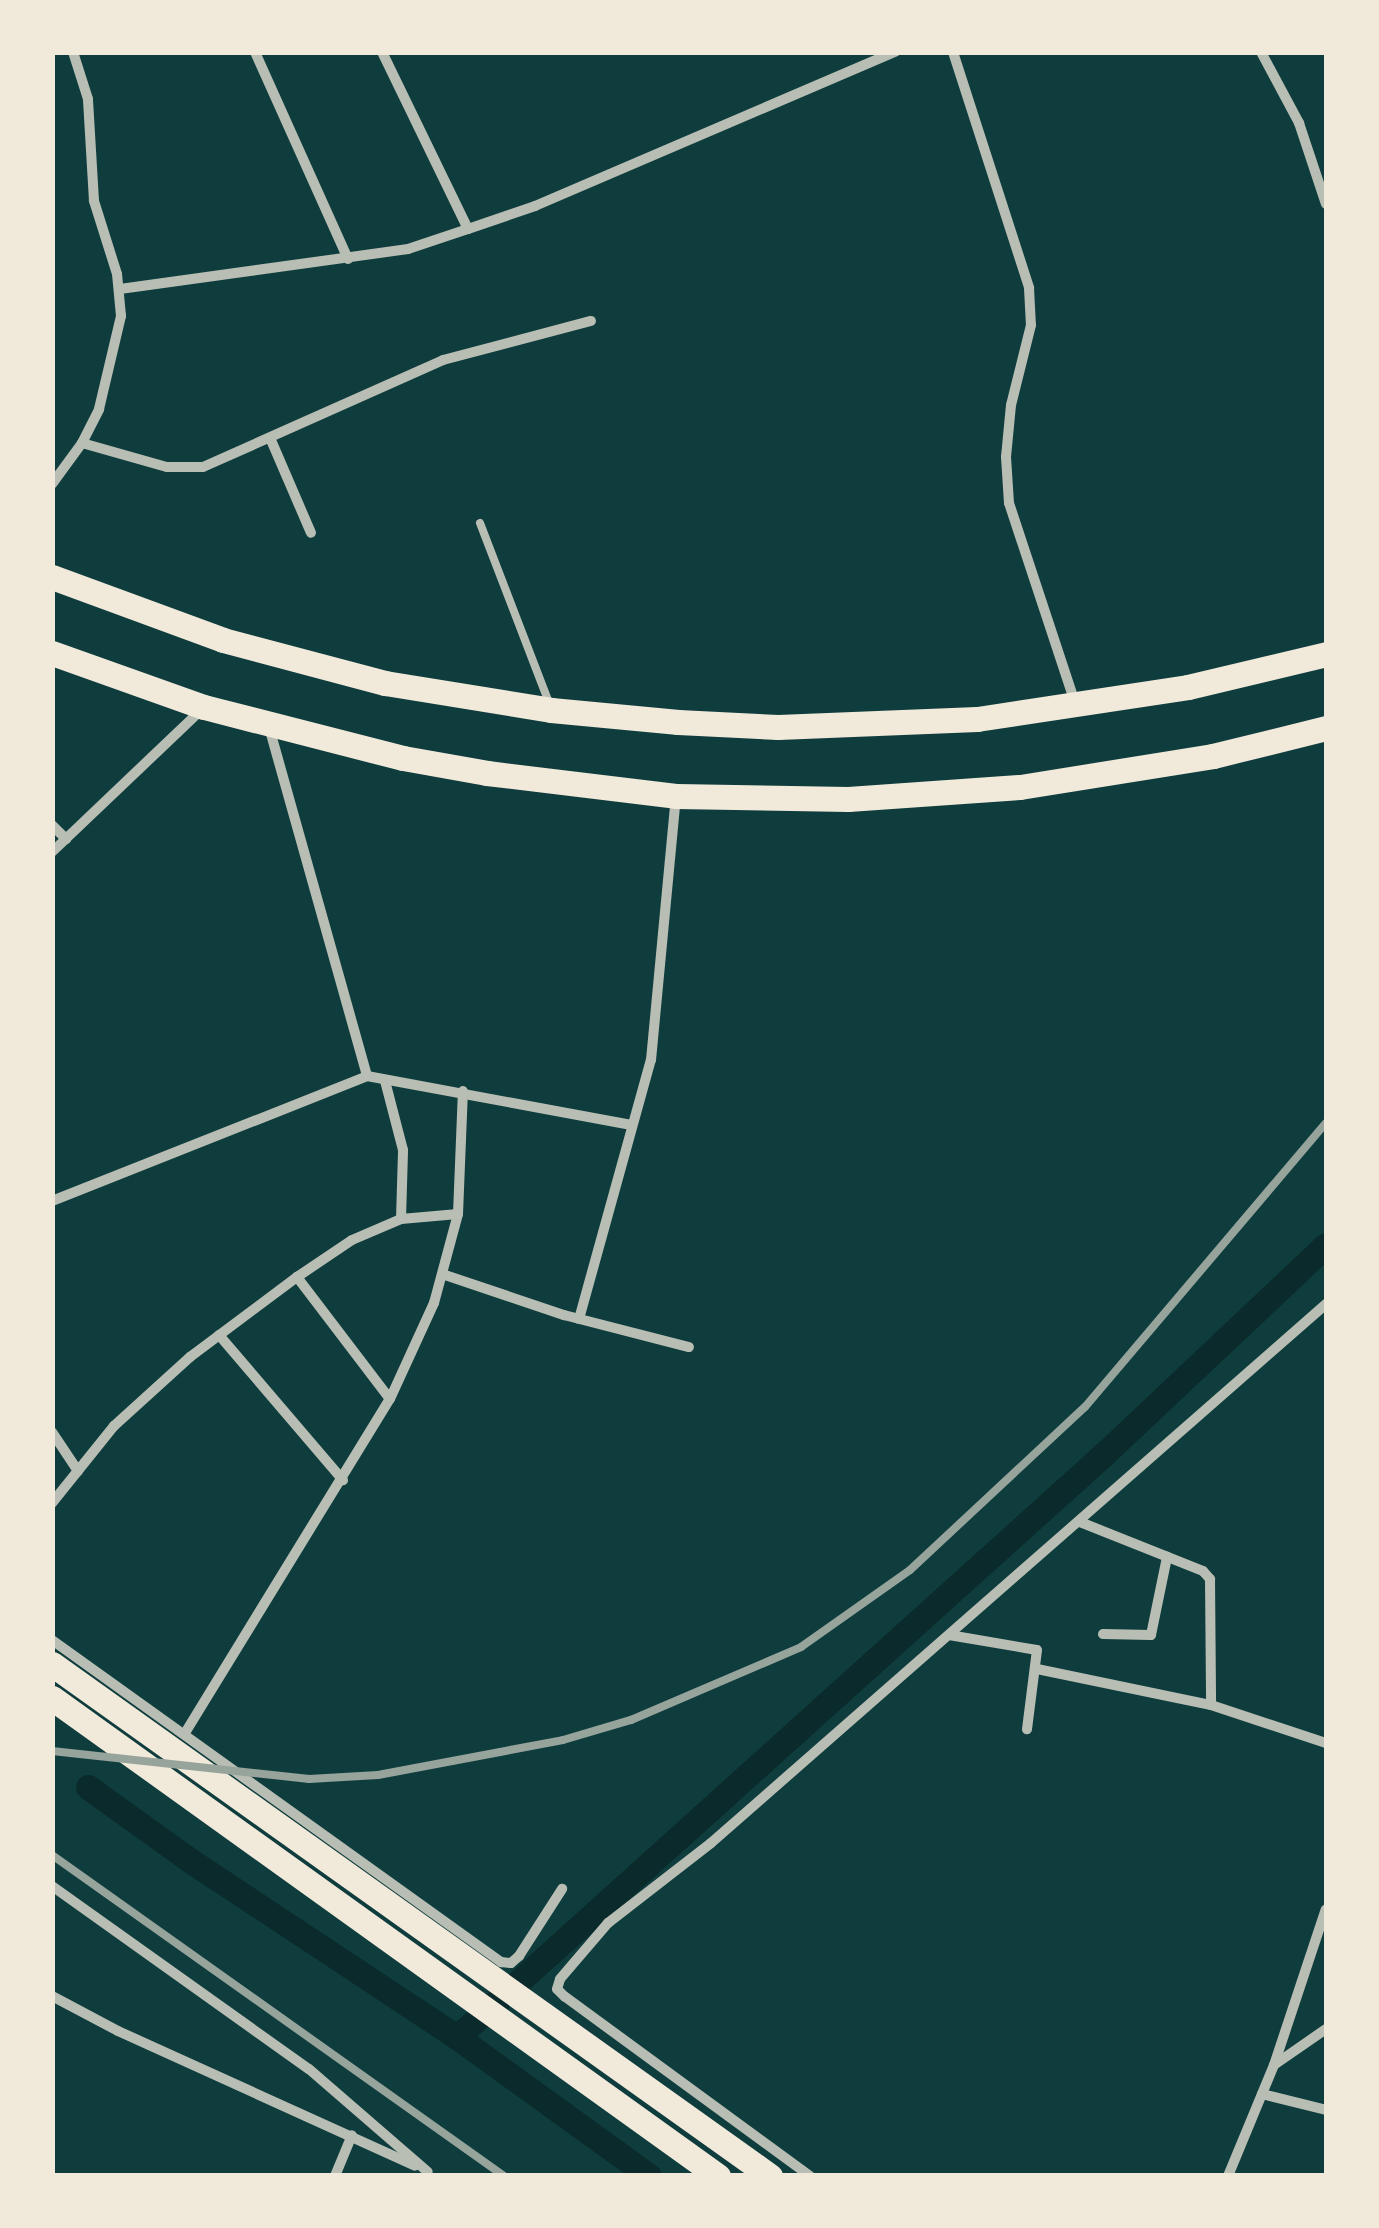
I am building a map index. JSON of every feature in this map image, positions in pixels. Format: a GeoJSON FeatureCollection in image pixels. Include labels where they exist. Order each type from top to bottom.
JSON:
{"type":"FeatureCollection","features":[{"type":"Feature","properties":{"kind":"highway"},"geometry":{"type":"LineString","coordinates":[[52,577],[157,618],[290,660],[404,686],[551,710],[794,727],[977,719],[1077,707],[1188,687],[1326,654]]}},
{"type":"Feature","properties":{"kind":"highway"},"geometry":{"type":"LineString","coordinates":[[52,653],[268,726],[488,773],[676,796],[848,799],[1020,787],[1213,756],[1326,728]]}},
{"type":"Feature","properties":{"kind":"highway"},"geometry":{"type":"LineString","coordinates":[[52,1664],[770,2176]]}},
{"type":"Feature","properties":{"kind":"highway"},"geometry":{"type":"LineString","coordinates":[[52,1698],[718,2176]]}},
{"type":"Feature","properties":{"kind":"street"},"geometry":{"type":"LineString","coordinates":[[52,484],[82,443],[109,381],[120,330],[120,289],[94,202],[90,112],[73,52]]}},
{"type":"Feature","properties":{"kind":"street"},"geometry":{"type":"LineString","coordinates":[[255,52],[348,259]]}},
{"type":"Feature","properties":{"kind":"street"},"geometry":{"type":"LineString","coordinates":[[382,52],[468,228]]}},
{"type":"Feature","properties":{"kind":"street"},"geometry":{"type":"LineString","coordinates":[[120,289],[431,244],[535,206],[895,52]]}},
{"type":"Feature","properties":{"kind":"street"},"geometry":{"type":"LineString","coordinates":[[953,52],[1029,288],[1031,325],[1008,440],[1008,503],[1077,707]]}},
{"type":"Feature","properties":{"kind":"street"},"geometry":{"type":"LineString","coordinates":[[1261,52],[1299,123],[1326,204]]}},
{"type":"Feature","properties":{"kind":"street"},"geometry":{"type":"LineString","coordinates":[[82,443],[185,468],[221,463],[443,360],[591,321]]}},
{"type":"Feature","properties":{"kind":"street"},"geometry":{"type":"LineString","coordinates":[[271,440],[311,534]]}},
{"type":"Feature","properties":{"kind":"street"},"geometry":{"type":"LineString","coordinates":[[52,852],[204,707]]}},
{"type":"Feature","properties":{"kind":"street"},"geometry":{"type":"LineString","coordinates":[[268,726],[367,1076]]}},
{"type":"Feature","properties":{"kind":"street"},"geometry":{"type":"LineString","coordinates":[[579,1319],[651,1060],[676,796]]}},
{"type":"Feature","properties":{"kind":"street"},"geometry":{"type":"LineString","coordinates":[[52,826],[66,839]]}},
{"type":"Feature","properties":{"kind":"street"},"geometry":{"type":"LineString","coordinates":[[53,1199],[367,1076],[632,1124]]}},
{"type":"Feature","properties":{"kind":"street"},"geometry":{"type":"LineString","coordinates":[[385,1081],[403,1150],[401,1219]]}},
{"type":"Feature","properties":{"kind":"street"},"geometry":{"type":"LineString","coordinates":[[185,1733],[390,1400],[445,1275],[458,1214],[463,1091]]}},
{"type":"Feature","properties":{"kind":"street"},"geometry":{"type":"LineString","coordinates":[[52,1502],[138,1402],[297,1276],[352,1240],[401,1219],[458,1214]]}},
{"type":"Feature","properties":{"kind":"street"},"geometry":{"type":"LineString","coordinates":[[445,1275],[579,1319],[689,1347]]}},
{"type":"Feature","properties":{"kind":"street"},"geometry":{"type":"LineString","coordinates":[[297,1276],[390,1400]]}},
{"type":"Feature","properties":{"kind":"street"},"geometry":{"type":"LineString","coordinates":[[810,2176],[557,1989],[560,1979],[608,1923],[710,1843],[1326,1304]]}},
{"type":"Feature","properties":{"kind":"street"},"geometry":{"type":"LineString","coordinates":[[219,1336],[342,1480]]}},
{"type":"Feature","properties":{"kind":"street"},"geometry":{"type":"LineString","coordinates":[[52,1432],[78,1471]]}},
{"type":"Feature","properties":{"kind":"street"},"geometry":{"type":"LineString","coordinates":[[1080,1522],[1203,1572],[1210,1579],[1211,1705]]}},
{"type":"Feature","properties":{"kind":"street"},"geometry":{"type":"LineString","coordinates":[[1103,1634],[1151,1635],[1167,1557]]}},
{"type":"Feature","properties":{"kind":"street"},"geometry":{"type":"LineString","coordinates":[[949,1635],[1034,1648],[1039,1654],[1027,1730]]}},
{"type":"Feature","properties":{"kind":"street"},"geometry":{"type":"LineString","coordinates":[[52,1640],[501,1962],[512,1962],[519,1956],[562,1889]]}},
{"type":"Feature","properties":{"kind":"street"},"geometry":{"type":"LineString","coordinates":[[1037,1669],[1211,1705],[1326,1743]]}},
{"type":"Feature","properties":{"kind":"street"},"geometry":{"type":"LineString","coordinates":[[52,1886],[309,2069],[431,2174]]}},
{"type":"Feature","properties":{"kind":"street"},"geometry":{"type":"LineString","coordinates":[[1228,2176],[1274,2064],[1326,1909]]}},
{"type":"Feature","properties":{"kind":"street"},"geometry":{"type":"LineString","coordinates":[[52,1996],[118,2031],[431,2174]]}},
{"type":"Feature","properties":{"kind":"street"},"geometry":{"type":"LineString","coordinates":[[1274,2064],[1326,2029]]}},
{"type":"Feature","properties":{"kind":"street"},"geometry":{"type":"LineString","coordinates":[[1262,2094],[1326,2110]]}},
{"type":"Feature","properties":{"kind":"street"},"geometry":{"type":"LineString","coordinates":[[334,2176],[352,2135]]}},
{"type":"Feature","properties":{"kind":"lane"},"geometry":{"type":"LineString","coordinates":[[480,522],[551,710]]}},
{"type":"Feature","properties":{"kind":"waterway"},"geometry":{"type":"LineString","coordinates":[[457,2037],[1103,1455],[1326,1245]]}},
{"type":"Feature","properties":{"kind":"waterway"},"geometry":{"type":"LineString","coordinates":[[88,1787],[191,1861],[457,2037],[649,2176]]}},
{"type":"Feature","properties":{"kind":"railway"},"geometry":{"type":"LineString","coordinates":[[52,1751],[309,1779],[378,1775],[563,1740],[631,1720],[801,1647],[910,1570],[1085,1407],[1326,1123]]}},
{"type":"Feature","properties":{"kind":"railway"},"geometry":{"type":"LineString","coordinates":[[52,1855],[504,2176]]}}]}
